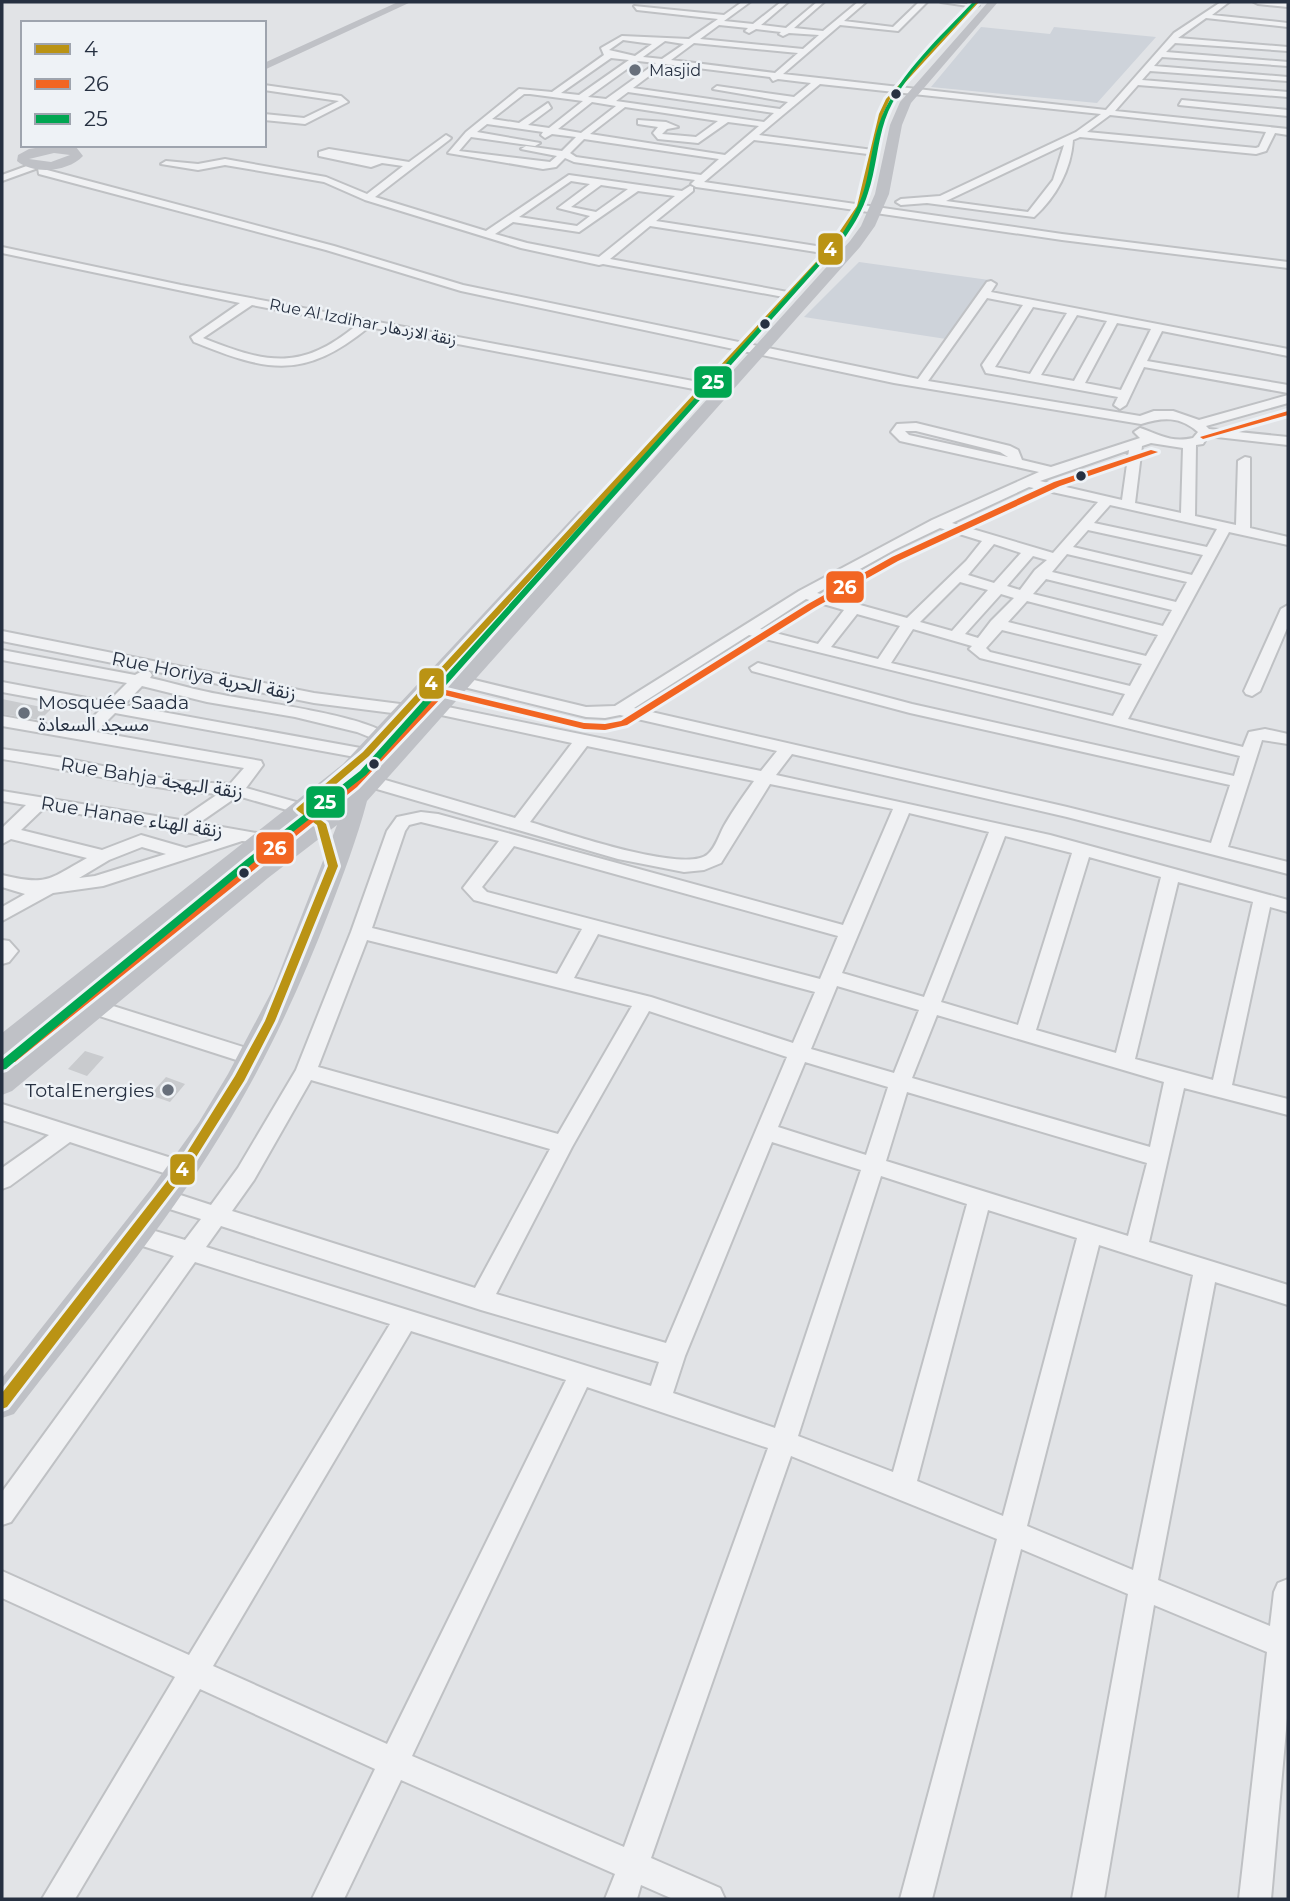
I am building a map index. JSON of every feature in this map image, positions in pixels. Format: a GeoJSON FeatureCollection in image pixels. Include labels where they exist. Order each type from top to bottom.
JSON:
{"type":"FeatureCollection","features":[{"type":"Feature","properties":{"kind":"street"},"geometry":{"type":"LineString","coordinates":[[268,57],[389,2]]}},
{"type":"Feature","properties":{"kind":"street"},"geometry":{"type":"LineString","coordinates":[[266,65],[406,2]]}},
{"type":"Feature","properties":{"kind":"street"},"geometry":{"type":"LineString","coordinates":[[644,2],[636,8],[725,17]]}},
{"type":"Feature","properties":{"kind":"street"},"geometry":{"type":"LineString","coordinates":[[680,12],[694,2]]}},
{"type":"Feature","properties":{"kind":"street"},"geometry":{"type":"LineString","coordinates":[[608,102],[659,62],[746,2]]}},
{"type":"Feature","properties":{"kind":"street"},"geometry":{"type":"LineString","coordinates":[[719,51],[734,47],[785,2]]}},
{"type":"Feature","properties":{"kind":"street"},"geometry":{"type":"LineString","coordinates":[[767,51],[787,30],[821,2]]}},
{"type":"Feature","properties":{"kind":"street"},"geometry":{"type":"LineString","coordinates":[[775,78],[862,2]]}},
{"type":"Feature","properties":{"kind":"street"},"geometry":{"type":"LineString","coordinates":[[839,23],[895,29],[923,2]]}},
{"type":"Feature","properties":{"kind":"street"},"geometry":{"type":"LineString","coordinates":[[945,2],[976,3]]}},
{"type":"Feature","properties":{"kind":"street"},"geometry":{"type":"LineString","coordinates":[[2,1084],[94,1007],[311,816],[345,774],[408,710],[437,676],[715,388],[762,350],[855,244],[872,205],[906,86],[993,2]]}},
{"type":"Feature","properties":{"kind":"street"},"geometry":{"type":"LineString","coordinates":[[1102,114],[1158,50],[1225,2]]}},
{"type":"Feature","properties":{"kind":"street"},"geometry":{"type":"LineString","coordinates":[[1258,2],[1288,5]]}},
{"type":"Feature","properties":{"kind":"street"},"geometry":{"type":"LineString","coordinates":[[2,1404],[12,1374],[135,1234],[182,1170],[252,1057],[286,989],[365,791],[632,490],[715,388],[743,346],[872,205],[873,153],[881,114],[976,3]]}},
{"type":"Feature","properties":{"kind":"street"},"geometry":{"type":"LineString","coordinates":[[364,13],[378,15]]}},
{"type":"Feature","properties":{"kind":"street"},"geometry":{"type":"LineString","coordinates":[[1204,16],[1288,27]]}},
{"type":"Feature","properties":{"kind":"street"},"geometry":{"type":"LineString","coordinates":[[717,23],[827,34]]}},
{"type":"Feature","properties":{"kind":"street"},"geometry":{"type":"LineString","coordinates":[[1233,45],[1245,24],[1288,27]]}},
{"type":"Feature","properties":{"kind":"street"},"geometry":{"type":"LineString","coordinates":[[659,42],[622,38],[604,50],[609,55],[633,59],[815,83],[906,86],[1102,114],[1288,134]]}},
{"type":"Feature","properties":{"kind":"street"},"geometry":{"type":"LineString","coordinates":[[508,162],[577,110],[633,59],[663,39],[767,51],[807,52]]}},
{"type":"Feature","properties":{"kind":"street"},"geometry":{"type":"LineString","coordinates":[[1172,40],[1287,47],[1262,93]]}},
{"type":"Feature","properties":{"kind":"street"},"geometry":{"type":"LineString","coordinates":[[1158,50],[1288,64]]}},
{"type":"Feature","properties":{"kind":"street"},"geometry":{"type":"LineString","coordinates":[[931,202],[1079,134],[1135,82],[1148,68],[1158,50]]}},
{"type":"Feature","properties":{"kind":"street"},"geometry":{"type":"LineString","coordinates":[[554,94],[609,55]]}},
{"type":"Feature","properties":{"kind":"street"},"geometry":{"type":"LineString","coordinates":[[268,57],[285,57]]}},
{"type":"Feature","properties":{"kind":"street"},"geometry":{"type":"LineString","coordinates":[[700,65],[709,58]]}},
{"type":"Feature","properties":{"kind":"street"},"geometry":{"type":"LineString","coordinates":[[715,68],[724,60]]}},
{"type":"Feature","properties":{"kind":"street"},"geometry":{"type":"LineString","coordinates":[[659,62],[700,65],[739,73]]}},
{"type":"Feature","properties":{"kind":"street"},"geometry":{"type":"LineString","coordinates":[[681,113],[752,64]]}},
{"type":"Feature","properties":{"kind":"street"},"geometry":{"type":"LineString","coordinates":[[790,66],[803,67]]}},
{"type":"Feature","properties":{"kind":"street"},"geometry":{"type":"LineString","coordinates":[[1148,68],[1288,79]]}},
{"type":"Feature","properties":{"kind":"street"},"geometry":{"type":"LineString","coordinates":[[640,78],[652,80]]}},
{"type":"Feature","properties":{"kind":"street"},"geometry":{"type":"LineString","coordinates":[[1135,82],[1288,95]]}},
{"type":"Feature","properties":{"kind":"street"},"geometry":{"type":"LineString","coordinates":[[599,262],[650,223],[815,83]]}},
{"type":"Feature","properties":{"kind":"street"},"geometry":{"type":"LineString","coordinates":[[703,87],[795,100]]}},
{"type":"Feature","properties":{"kind":"street"},"geometry":{"type":"LineString","coordinates":[[1170,120],[1193,87]]}},
{"type":"Feature","properties":{"kind":"street"},"geometry":{"type":"LineString","coordinates":[[266,88],[341,99],[344,102],[305,121],[266,117]]}},
{"type":"Feature","properties":{"kind":"street"},"geometry":{"type":"LineString","coordinates":[[626,89],[782,112]]}},
{"type":"Feature","properties":{"kind":"street"},"geometry":{"type":"LineString","coordinates":[[624,104],[549,165],[508,162],[453,153],[469,134],[522,91],[554,94],[624,104],[659,110],[768,125]]}},
{"type":"Feature","properties":{"kind":"street"},"geometry":{"type":"LineString","coordinates":[[288,99],[300,93]]}},
{"type":"Feature","properties":{"kind":"street"},"geometry":{"type":"LineString","coordinates":[[509,100],[522,102]]}},
{"type":"Feature","properties":{"kind":"street"},"geometry":{"type":"LineString","coordinates":[[1182,103],[1288,113]]}},
{"type":"Feature","properties":{"kind":"street"},"geometry":{"type":"LineString","coordinates":[[266,109],[276,104]]}},
{"type":"Feature","properties":{"kind":"street"},"geometry":{"type":"LineString","coordinates":[[535,104],[577,110]]}},
{"type":"Feature","properties":{"kind":"street"},"geometry":{"type":"LineString","coordinates":[[520,127],[548,106]]}},
{"type":"Feature","properties":{"kind":"street"},"geometry":{"type":"LineString","coordinates":[[631,128],[659,110]]}},
{"type":"Feature","properties":{"kind":"street"},"geometry":{"type":"LineString","coordinates":[[1102,114],[1271,133]]}},
{"type":"Feature","properties":{"kind":"street"},"geometry":{"type":"LineString","coordinates":[[641,122],[666,125],[657,132],[658,135],[693,141],[711,134],[726,119]]}},
{"type":"Feature","properties":{"kind":"street"},"geometry":{"type":"LineString","coordinates":[[486,121],[582,136],[614,145],[623,138],[727,158]]}},
{"type":"Feature","properties":{"kind":"street"},"geometry":{"type":"LineString","coordinates":[[1079,134],[1256,151],[1263,149],[1271,133]]}},
{"type":"Feature","properties":{"kind":"street"},"geometry":{"type":"LineString","coordinates":[[469,134],[564,153],[568,158],[699,181],[872,205],[1013,230],[1288,265]]}},
{"type":"Feature","properties":{"kind":"street"},"geometry":{"type":"LineString","coordinates":[[368,198],[446,138]]}},
{"type":"Feature","properties":{"kind":"street"},"geometry":{"type":"LineString","coordinates":[[477,158],[499,138]]}},
{"type":"Feature","properties":{"kind":"street"},"geometry":{"type":"LineString","coordinates":[[746,139],[873,153]]}},
{"type":"Feature","properties":{"kind":"street"},"geometry":{"type":"LineString","coordinates":[[1013,230],[1051,191],[1069,155],[1069,139]]}},
{"type":"Feature","properties":{"kind":"street"},"geometry":{"type":"LineString","coordinates":[[651,154],[660,147]]}},
{"type":"Feature","properties":{"kind":"street"},"geometry":{"type":"LineString","coordinates":[[2,163],[32,163],[66,163],[77,156],[74,149],[33,152],[32,163]]}},
{"type":"Feature","properties":{"kind":"street"},"geometry":{"type":"LineString","coordinates":[[677,158],[687,151]]}},
{"type":"Feature","properties":{"kind":"street"},"geometry":{"type":"LineString","coordinates":[[381,160],[371,164],[322,154],[329,152],[381,160],[412,165]]}},
{"type":"Feature","properties":{"kind":"street"},"geometry":{"type":"LineString","coordinates":[[595,163],[605,156]]}},
{"type":"Feature","properties":{"kind":"street"},"geometry":{"type":"LineString","coordinates":[[634,168],[642,161]]}},
{"type":"Feature","properties":{"kind":"street"},"geometry":{"type":"LineString","coordinates":[[166,164],[198,167],[219,162],[234,163],[326,180],[368,198],[525,246],[599,262],[789,295]]}},
{"type":"Feature","properties":{"kind":"street"},"geometry":{"type":"LineString","coordinates":[[2,170],[32,163]]}},
{"type":"Feature","properties":{"kind":"street"},"geometry":{"type":"LineString","coordinates":[[2,178],[32,163]]}},
{"type":"Feature","properties":{"kind":"street"},"geometry":{"type":"LineString","coordinates":[[32,163],[43,172],[330,248],[461,288],[921,383],[1141,420],[1164,415],[1183,417],[1202,428],[1288,440]]}},
{"type":"Feature","properties":{"kind":"street"},"geometry":{"type":"LineString","coordinates":[[659,172],[668,165]]}},
{"type":"Feature","properties":{"kind":"street"},"geometry":{"type":"LineString","coordinates":[[488,234],[565,180],[683,194]]}},
{"type":"Feature","properties":{"kind":"street"},"geometry":{"type":"LineString","coordinates":[[598,215],[568,211],[563,206],[599,182]]}},
{"type":"Feature","properties":{"kind":"street"},"geometry":{"type":"LineString","coordinates":[[510,218],[573,230],[583,228],[637,187]]}},
{"type":"Feature","properties":{"kind":"street"},"geometry":{"type":"LineString","coordinates":[[872,205],[931,202],[1030,215]]}},
{"type":"Feature","properties":{"kind":"street"},"geometry":{"type":"LineString","coordinates":[[650,223],[829,251]]}},
{"type":"Feature","properties":{"kind":"street","name":"Rue Al Izdihar زنقة الازدهار"},"geometry":{"type":"LineString","coordinates":[[2,250],[250,301],[715,388]]}},
{"type":"Feature","properties":{"kind":"street"},"geometry":{"type":"LineString","coordinates":[[921,383],[992,284]]}},
{"type":"Feature","properties":{"kind":"street"},"geometry":{"type":"LineString","coordinates":[[984,294],[1288,352]]}},
{"type":"Feature","properties":{"kind":"street"},"geometry":{"type":"LineString","coordinates":[[250,301],[197,337],[198,340],[233,355],[269,362],[299,361],[314,358],[333,349],[368,322]]}},
{"type":"Feature","properties":{"kind":"street"},"geometry":{"type":"LineString","coordinates":[[1030,303],[988,365],[994,371],[1124,394]]}},
{"type":"Feature","properties":{"kind":"street"},"geometry":{"type":"LineString","coordinates":[[1033,378],[1074,310]]}},
{"type":"Feature","properties":{"kind":"street"},"geometry":{"type":"LineString","coordinates":[[1077,386],[1114,318]]}},
{"type":"Feature","properties":{"kind":"street"},"geometry":{"type":"LineString","coordinates":[[1115,416],[1158,327]]}},
{"type":"Feature","properties":{"kind":"street"},"geometry":{"type":"LineString","coordinates":[[1140,363],[1288,389]]}},
{"type":"Feature","properties":{"kind":"street"},"geometry":{"type":"LineString","coordinates":[[1202,428],[1288,399]]}},
{"type":"Feature","properties":{"kind":"street"},"geometry":{"type":"LineString","coordinates":[[1128,505],[1143,441],[1137,427],[1141,420]]}},
{"type":"Feature","properties":{"kind":"street"},"geometry":{"type":"LineString","coordinates":[[1016,463],[1013,453],[1005,449],[916,427],[901,428],[897,432],[905,438],[1016,463],[1052,471]]}},
{"type":"Feature","properties":{"kind":"street"},"geometry":{"type":"LineString","coordinates":[[437,676],[586,712],[605,713],[620,710],[804,594],[937,523],[1052,471],[1143,441],[1190,443],[1203,437],[1202,428]]}},
{"type":"Feature","properties":{"kind":"street"},"geometry":{"type":"LineString","coordinates":[[1188,519],[1190,443]]}},
{"type":"Feature","properties":{"kind":"street"},"geometry":{"type":"LineString","coordinates":[[1243,531],[1245,461]]}},
{"type":"Feature","properties":{"kind":"street"},"geometry":{"type":"LineString","coordinates":[[1026,482],[1288,541]]}},
{"type":"Feature","properties":{"kind":"street"},"geometry":{"type":"LineString","coordinates":[[1107,500],[979,643],[978,651],[985,655],[1135,692]]}},
{"type":"Feature","properties":{"kind":"street"},"geometry":{"type":"LineString","coordinates":[[937,523],[1030,551],[1058,553],[1196,580]]}},
{"type":"Feature","properties":{"kind":"street"},"geometry":{"type":"LineString","coordinates":[[1084,525],[1211,552]]}},
{"type":"Feature","properties":{"kind":"street"},"geometry":{"type":"LineString","coordinates":[[1118,722],[1225,527]]}},
{"type":"Feature","properties":{"kind":"street"},"geometry":{"type":"LineString","coordinates":[[882,666],[909,624],[958,577],[990,540]]}},
{"type":"Feature","properties":{"kind":"street"},"geometry":{"type":"LineString","coordinates":[[955,637],[1030,551]]}},
{"type":"Feature","properties":{"kind":"street"},"geometry":{"type":"LineString","coordinates":[[1014,569],[1181,608]]}},
{"type":"Feature","properties":{"kind":"street"},"geometry":{"type":"LineString","coordinates":[[958,577],[1076,611],[1167,632]]}},
{"type":"Feature","properties":{"kind":"street"},"geometry":{"type":"LineString","coordinates":[[804,594],[979,643]]}},
{"type":"Feature","properties":{"kind":"street"},"geometry":{"type":"LineString","coordinates":[[821,650],[852,609]]}},
{"type":"Feature","properties":{"kind":"street"},"geometry":{"type":"LineString","coordinates":[[1252,691],[1288,609]]}},
{"type":"Feature","properties":{"kind":"street"},"geometry":{"type":"LineString","coordinates":[[996,624],[1151,662]]}},
{"type":"Feature","properties":{"kind":"street"},"geometry":{"type":"LineString","coordinates":[[747,630],[882,666],[1248,753]]}},
{"type":"Feature","properties":{"kind":"street","name":"Rue Horiya زنقة الحرية"},"geometry":{"type":"LineString","coordinates":[[2,636],[156,661],[314,698],[408,710]]}},
{"type":"Feature","properties":{"kind":"street"},"geometry":{"type":"LineString","coordinates":[[2,655],[295,712],[363,729],[374,746]]}},
{"type":"Feature","properties":{"kind":"street"},"geometry":{"type":"LineString","coordinates":[[85,735],[156,661]]}},
{"type":"Feature","properties":{"kind":"street"},"geometry":{"type":"LineString","coordinates":[[758,668],[910,708],[1239,782]]}},
{"type":"Feature","properties":{"kind":"street"},"geometry":{"type":"LineString","coordinates":[[1033,701],[1054,671]]}},
{"type":"Feature","properties":{"kind":"street"},"geometry":{"type":"LineString","coordinates":[[2,687],[111,707],[374,746]]}},
{"type":"Feature","properties":{"kind":"street"},"geometry":{"type":"LineString","coordinates":[[438,710],[903,806],[1050,841],[1288,906]]}},
{"type":"Feature","properties":{"kind":"street"},"geometry":{"type":"LineString","coordinates":[[620,710],[1067,812],[1288,868]]}},
{"type":"Feature","properties":{"kind":"street"},"geometry":{"type":"LineString","coordinates":[[2,721],[255,765],[235,790],[186,825]]}},
{"type":"Feature","properties":{"kind":"street"},"geometry":{"type":"LineString","coordinates":[[1218,850],[1248,753],[1257,735],[1288,739]]}},
{"type":"Feature","properties":{"kind":"street"},"geometry":{"type":"LineString","coordinates":[[584,739],[472,888],[475,893],[593,926],[929,1006],[1175,1078],[1288,1107]]}},
{"type":"Feature","properties":{"kind":"street"},"geometry":{"type":"LineString","coordinates":[[2,1513],[217,1215],[264,1145],[306,1071],[361,932],[396,831],[403,821],[421,817],[438,819],[657,862],[707,864],[720,851],[748,800],[788,747]]}},
{"type":"Feature","properties":{"kind":"street","name":"Rue Bahja زنقة البهجة"},"geometry":{"type":"LineString","coordinates":[[2,754],[175,786],[235,790],[311,816]]}},
{"type":"Feature","properties":{"kind":"street"},"geometry":{"type":"LineString","coordinates":[[345,774],[365,791],[514,832],[850,933]]}},
{"type":"Feature","properties":{"kind":"street"},"geometry":{"type":"LineString","coordinates":[[2,1048],[262,839],[365,791]]}},
{"type":"Feature","properties":{"kind":"street","name":"Rue Hanae زنقة الهناء"},"geometry":{"type":"LineString","coordinates":[[2,796],[262,839]]}},
{"type":"Feature","properties":{"kind":"street"},"geometry":{"type":"LineString","coordinates":[[5,835],[39,803]]}},
{"type":"Feature","properties":{"kind":"street"},"geometry":{"type":"LineString","coordinates":[[659,1399],[673,1356],[903,806]]}},
{"type":"Feature","properties":{"kind":"street"},"geometry":{"type":"LineString","coordinates":[[1050,841],[1067,812]]}},
{"type":"Feature","properties":{"kind":"street"},"geometry":{"type":"LineString","coordinates":[[311,816],[333,866]]}},
{"type":"Feature","properties":{"kind":"street"},"geometry":{"type":"LineString","coordinates":[[621,1899],[783,1442],[901,1083],[999,829]]}},
{"type":"Feature","properties":{"kind":"street"},"geometry":{"type":"LineString","coordinates":[[2,881],[25,888],[96,882],[235,838],[238,836],[235,833]]}},
{"type":"Feature","properties":{"kind":"street"},"geometry":{"type":"LineString","coordinates":[[5,835],[103,856]]}},
{"type":"Feature","properties":{"kind":"street"},"geometry":{"type":"LineString","coordinates":[[2,915],[103,856],[141,841],[186,854]]}},
{"type":"Feature","properties":{"kind":"street"},"geometry":{"type":"LineString","coordinates":[[1025,1034],[1082,850]]}},
{"type":"Feature","properties":{"kind":"street"},"geometry":{"type":"LineString","coordinates":[[1124,1063],[1171,874]]}},
{"type":"Feature","properties":{"kind":"street"},"geometry":{"type":"LineString","coordinates":[[1221,1089],[1263,898]]}},
{"type":"Feature","properties":{"kind":"street"},"geometry":{"type":"LineString","coordinates":[[562,982],[593,926]]}},
{"type":"Feature","properties":{"kind":"street"},"geometry":{"type":"LineString","coordinates":[[361,932],[644,1002],[799,1053],[1159,1158]]}},
{"type":"Feature","properties":{"kind":"street"},"geometry":{"type":"LineString","coordinates":[[481,1300],[563,1144],[644,1002]]}},
{"type":"Feature","properties":{"kind":"street"},"geometry":{"type":"LineString","coordinates":[[94,1007],[252,1057]]}},
{"type":"Feature","properties":{"kind":"street"},"geometry":{"type":"LineString","coordinates":[[306,1071],[563,1144]]}},
{"type":"Feature","properties":{"kind":"street"},"geometry":{"type":"LineString","coordinates":[[1137,1246],[1175,1078]]}},
{"type":"Feature","properties":{"kind":"street"},"geometry":{"type":"LineString","coordinates":[[2,1112],[182,1170]]}},
{"type":"Feature","properties":{"kind":"street"},"geometry":{"type":"LineString","coordinates":[[2,1180],[69,1132]]}},
{"type":"Feature","properties":{"kind":"street"},"geometry":{"type":"LineString","coordinates":[[766,1132],[1288,1295]]}},
{"type":"Feature","properties":{"kind":"street"},"geometry":{"type":"LineString","coordinates":[[162,1198],[481,1300],[673,1356]]}},
{"type":"Feature","properties":{"kind":"street"},"geometry":{"type":"LineString","coordinates":[[902,1487],[980,1198]]}},
{"type":"Feature","properties":{"kind":"street"},"geometry":{"type":"LineString","coordinates":[[135,1234],[659,1399],[783,1442],[902,1487],[1285,1646]]}},
{"type":"Feature","properties":{"kind":"street"},"geometry":{"type":"LineString","coordinates":[[916,1899],[1090,1234]]}},
{"type":"Feature","properties":{"kind":"street"},"geometry":{"type":"LineString","coordinates":[[1088,1899],[1143,1589],[1206,1268]]}},
{"type":"Feature","properties":{"kind":"street"},"geometry":{"type":"LineString","coordinates":[[58,1899],[406,1319]]}},
{"type":"Feature","properties":{"kind":"street"},"geometry":{"type":"LineString","coordinates":[[328,1899],[581,1374]]}},
{"type":"Feature","properties":{"kind":"street"},"geometry":{"type":"LineString","coordinates":[[2,1584],[395,1763],[709,1899]]}},
{"type":"Feature","properties":{"kind":"street"},"geometry":{"type":"LineString","coordinates":[[1255,1899],[1285,1646],[1288,1592]]}},
{"type":"Feature","properties":{"kind":"shaded area"},"geometry":{"type":"Polygon","coordinates":[[[981,27],[1050,34],[1054,27],[1156,37],[1097,103],[931,87],[981,27]]]}},
{"type":"Feature","properties":{"kind":"shaded area"},"geometry":{"type":"Polygon","coordinates":[[[859,262],[989,280],[946,339],[804,317],[859,262]]]}},
{"type":"Feature","properties":{"kind":"building","name":"Mosquée Saada مسجد السعادة"},"geometry":{"type":"Polygon","coordinates":[[[2,699],[51,709],[40,720],[2,714],[2,699]]]}},
{"type":"Feature","properties":{"kind":"building","name":"TotalEnergies"},"geometry":{"type":"Polygon","coordinates":[[[85,1051],[104,1057],[87,1076],[68,1069],[85,1051]]]}},
{"type":"Feature","properties":{"kind":"building","name":"TotalEnergies"},"geometry":{"type":"Polygon","coordinates":[[[166,1077],[185,1084],[170,1102],[150,1095],[166,1077]]]}},
{"type":"Feature","properties":{"kind":"transit line","name":"25"},"geometry":{"type":"LineString","coordinates":[[2,1066],[250,861],[363,773],[844,235],[866,192],[878,136],[890,105],[923,58],[975,2]]}},
{"type":"Feature","properties":{"kind":"transit line","name":"4"},"geometry":{"type":"LineString","coordinates":[[2,1403],[182,1170],[240,1078],[270,1021],[333,866],[321,824],[301,809],[366,754],[829,251],[860,206],[881,114],[888,99],[977,2]]}},
{"type":"Feature","properties":{"kind":"transit line","name":"26"},"geometry":{"type":"LineString","coordinates":[[1203,437],[1288,413]]}},
{"type":"Feature","properties":{"kind":"transit line","name":"26"},"geometry":{"type":"LineString","coordinates":[[11,1059],[354,785],[442,692],[584,726],[605,727],[624,723],[811,606],[895,559],[1057,484],[1154,452]]}},
{"type":"Feature","properties":{"kind":"place","name":"Masjid"},"geometry":{"type":"Point","coordinates":[635,70]}},
{"type":"Feature","properties":{"kind":"place","name":"Mosquée Saada مسجد السعادة"},"geometry":{"type":"Point","coordinates":[24,713]}},
{"type":"Feature","properties":{"kind":"place","name":"TotalEnergies"},"geometry":{"type":"Point","coordinates":[168,1090]}}]}
